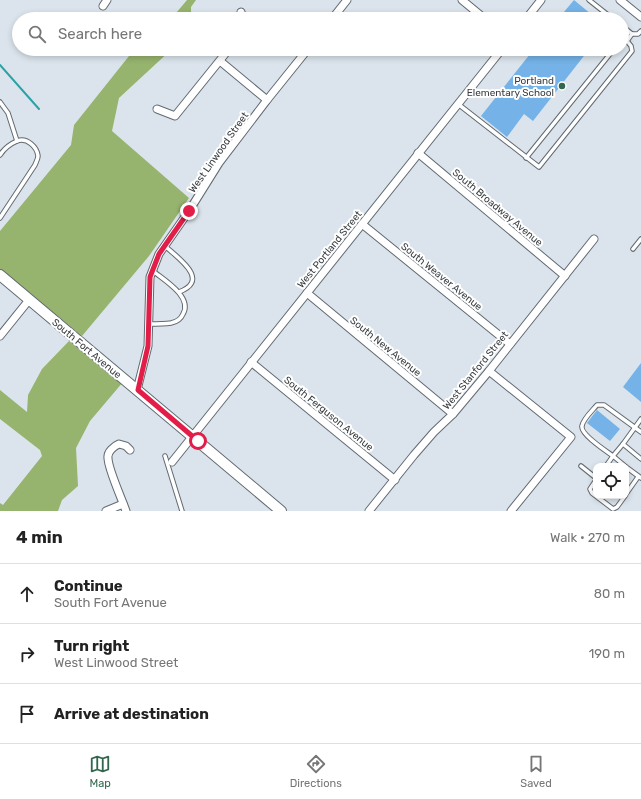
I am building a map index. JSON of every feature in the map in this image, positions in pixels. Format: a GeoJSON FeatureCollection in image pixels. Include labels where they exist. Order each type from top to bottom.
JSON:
{"type":"FeatureCollection","features":[{"type":"Feature","properties":{"kind":"street"},"geometry":{"type":"LineString","coordinates":[[338,12],[347,0]]}},
{"type":"Feature","properties":{"kind":"street"},"geometry":{"type":"LineString","coordinates":[[462,0],[477,12]]}},
{"type":"Feature","properties":{"kind":"street"},"geometry":{"type":"LineString","coordinates":[[532,12],[541,0]]}},
{"type":"Feature","properties":{"kind":"street"},"geometry":{"type":"LineString","coordinates":[[620,0],[641,17]]}},
{"type":"Feature","properties":{"kind":"street"},"geometry":{"type":"LineString","coordinates":[[157,109],[175,116],[224,56]]}},
{"type":"Feature","properties":{"kind":"street","name":"West Linwood Street"},"geometry":{"type":"LineString","coordinates":[[138,390],[148,346],[150,277],[159,254],[220,163],[302,56]]}},
{"type":"Feature","properties":{"kind":"street","name":"West Portland Street"},"geometry":{"type":"LineString","coordinates":[[172,462],[496,56]]}},
{"type":"Feature","properties":{"kind":"street"},"geometry":{"type":"LineString","coordinates":[[220,61],[267,100]]}},
{"type":"Feature","properties":{"kind":"street","name":"South Broadway Avenue"},"geometry":{"type":"LineString","coordinates":[[418,153],[565,276]]}},
{"type":"Feature","properties":{"kind":"street","name":"South Weaver Avenue"},"geometry":{"type":"LineString","coordinates":[[362,224],[510,344]]}},
{"type":"Feature","properties":{"kind":"street","name":"West Stanford Street"},"geometry":{"type":"LineString","coordinates":[[369,511],[429,438],[453,414],[489,371],[594,239]]}},
{"type":"Feature","properties":{"kind":"street","name":"South Fort Avenue"},"geometry":{"type":"LineString","coordinates":[[0,275],[281,511]]}},
{"type":"Feature","properties":{"kind":"street","name":"South New Avenue"},"geometry":{"type":"LineString","coordinates":[[307,293],[453,414]]}},
{"type":"Feature","properties":{"kind":"street"},"geometry":{"type":"LineString","coordinates":[[0,336],[29,300]]}},
{"type":"Feature","properties":{"kind":"street","name":"South Ferguson Avenue"},"geometry":{"type":"LineString","coordinates":[[251,362],[395,480]]}},
{"type":"Feature","properties":{"kind":"street"},"geometry":{"type":"LineString","coordinates":[[489,371],[571,437],[511,511]]}},
{"type":"Feature","properties":{"kind":"street"},"geometry":{"type":"LineString","coordinates":[[126,511],[107,457],[110,451],[119,444],[130,450]]}},
{"type":"Feature","properties":{"kind":"street"},"geometry":{"type":"LineString","coordinates":[[106,511],[124,504]]}},
{"type":"Feature","properties":{"kind":"lane"},"geometry":{"type":"LineString","coordinates":[[589,0],[604,12]]}},
{"type":"Feature","properties":{"kind":"lane"},"geometry":{"type":"LineString","coordinates":[[629,32],[632,34],[638,34],[641,31]]}},
{"type":"Feature","properties":{"kind":"lane"},"geometry":{"type":"LineString","coordinates":[[629,45],[631,46],[632,51],[629,55]]}},
{"type":"Feature","properties":{"kind":"lane"},"geometry":{"type":"LineString","coordinates":[[526,158],[608,56]]}},
{"type":"Feature","properties":{"kind":"lane"},"geometry":{"type":"LineString","coordinates":[[458,104],[539,167],[628,56]]}},
{"type":"Feature","properties":{"kind":"lane"},"geometry":{"type":"LineString","coordinates":[[0,102],[8,113],[17,141]]}},
{"type":"Feature","properties":{"kind":"lane"},"geometry":{"type":"LineString","coordinates":[[0,155],[5,149],[17,141],[22,140],[28,142],[35,148],[38,157],[35,165],[0,218]]}},
{"type":"Feature","properties":{"kind":"lane"},"geometry":{"type":"LineString","coordinates":[[633,249],[641,239]]}},
{"type":"Feature","properties":{"kind":"lane"},"geometry":{"type":"LineString","coordinates":[[165,246],[191,271],[191,284],[187,289],[179,292]]}},
{"type":"Feature","properties":{"kind":"lane"},"geometry":{"type":"LineString","coordinates":[[149,324],[171,323],[179,320],[186,304],[179,292],[152,270]]}},
{"type":"Feature","properties":{"kind":"lane"},"geometry":{"type":"LineString","coordinates":[[621,463],[585,434],[581,429],[582,424],[597,405],[604,405],[641,432]]}},
{"type":"Feature","properties":{"kind":"lane"},"geometry":{"type":"LineString","coordinates":[[608,463],[641,419]]}},
{"type":"Feature","properties":{"kind":"lane"},"geometry":{"type":"LineString","coordinates":[[623,444],[641,459]]}},
{"type":"Feature","properties":{"kind":"lane"},"geometry":{"type":"LineString","coordinates":[[165,456],[182,511]]}},
{"type":"Feature","properties":{"kind":"lane"},"geometry":{"type":"LineString","coordinates":[[581,466],[593,476]]}},
{"type":"Feature","properties":{"kind":"lane"},"geometry":{"type":"LineString","coordinates":[[629,469],[640,477],[629,490]]}},
{"type":"Feature","properties":{"kind":"lane"},"geometry":{"type":"LineString","coordinates":[[593,484],[590,489],[593,494]]}},
{"type":"Feature","properties":{"kind":"lane"},"geometry":{"type":"LineString","coordinates":[[600,499],[613,509],[622,499]]}},
{"type":"Feature","properties":{"kind":"green space"},"geometry":{"type":"Polygon","coordinates":[[[187,0],[196,0],[191,7],[191,12],[177,12],[187,0]]]}},
{"type":"Feature","properties":{"kind":"green space"},"geometry":{"type":"Polygon","coordinates":[[[129,56],[164,56],[119,98],[112,131],[189,198],[149,256],[82,336],[0,269],[0,231],[71,145],[74,125],[129,56]]]}},
{"type":"Feature","properties":{"kind":"green space"},"geometry":{"type":"Polygon","coordinates":[[[69,341],[123,382],[90,421],[76,448],[78,486],[62,500],[58,511],[0,511],[0,503],[3,505],[42,456],[40,450],[0,419],[0,390],[27,412],[28,395],[42,369],[69,341]]]}},
{"type":"Feature","properties":{"kind":"building"},"geometry":{"type":"Polygon","coordinates":[[[574,0],[589,12],[564,12],[574,0]]]}},
{"type":"Feature","properties":{"kind":"building"},"geometry":{"type":"Polygon","coordinates":[[[528,56],[584,56],[533,121],[524,114],[507,137],[481,116],[528,56]]]}},
{"type":"Feature","properties":{"kind":"building"},"geometry":{"type":"Polygon","coordinates":[[[641,363],[641,402],[623,387],[641,363]]]}},
{"type":"Feature","properties":{"kind":"building"},"geometry":{"type":"Polygon","coordinates":[[[597,410],[620,429],[610,441],[587,423],[597,410]]]}},
{"type":"Feature","properties":{"kind":"waterway"},"geometry":{"type":"LineString","coordinates":[[0,65],[39,109]]}},
{"type":"Feature","properties":{"kind":"place","name":"Portland Elementary School"},"geometry":{"type":"Point","coordinates":[562,86]}},
{"type":"Feature","properties":{"kind":"route"},"geometry":{"type":"LineString","coordinates":[[189,211],[159,254],[153,266],[150,277],[148,346],[138,390],[198,441]]}}]}
